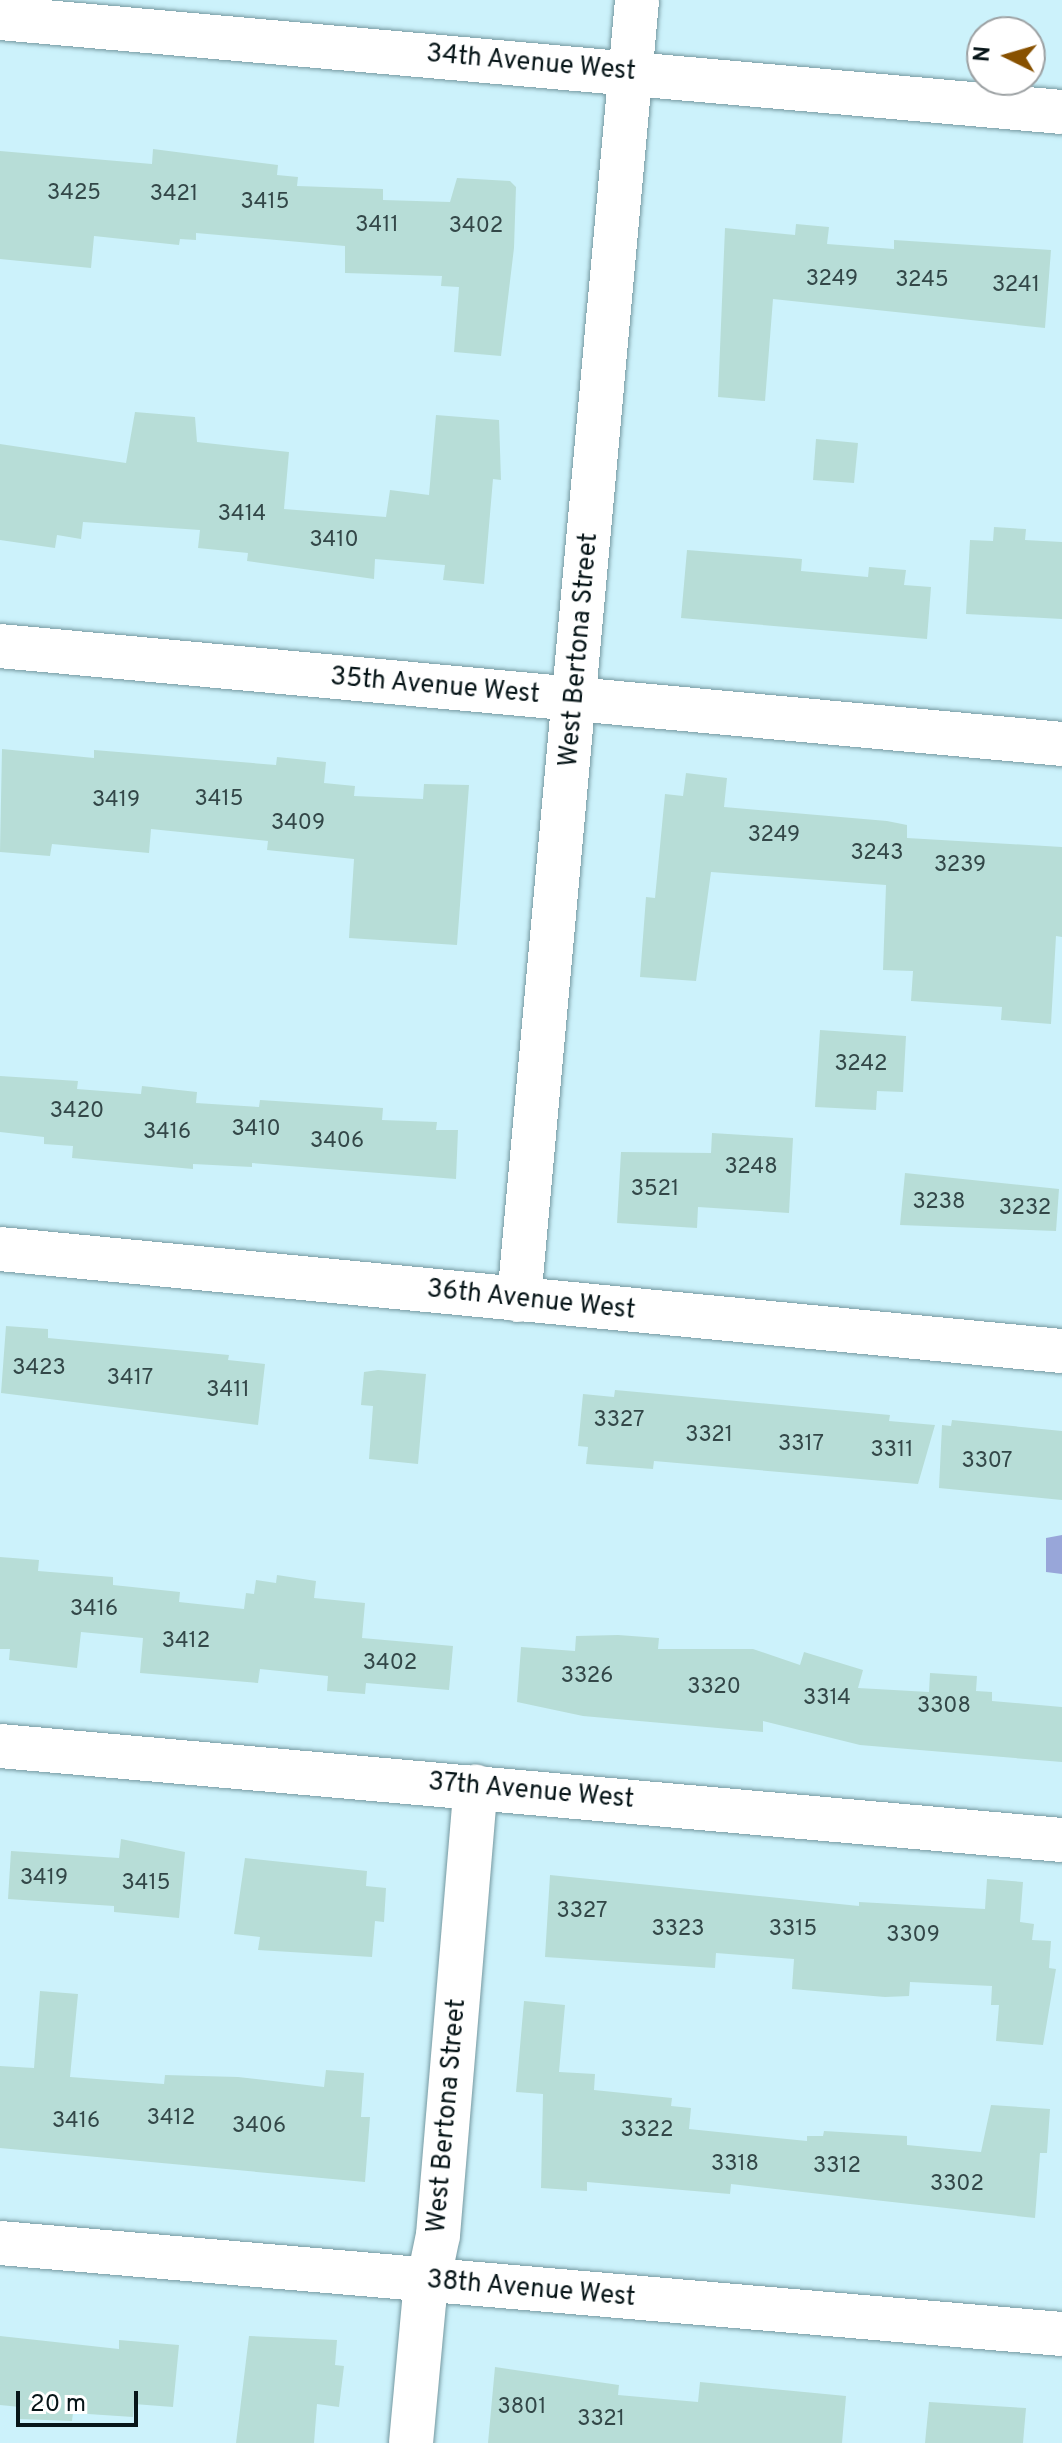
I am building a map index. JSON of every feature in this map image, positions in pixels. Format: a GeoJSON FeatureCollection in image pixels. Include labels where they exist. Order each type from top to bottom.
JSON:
{"type":"FeatureCollection","features":[{"type":"Feature","properties":{"kind":"street","name":"West Bertona Street"},"geometry":{"type":"LineString","coordinates":[[519,1300],[576,700],[637,0]]}},
{"type":"Feature","properties":{"kind":"street","name":"34th Avenue West"},"geometry":{"type":"LineString","coordinates":[[0,18],[1062,112]]}},
{"type":"Feature","properties":{"kind":"street","name":"35th Avenue West"},"geometry":{"type":"LineString","coordinates":[[0,646],[1062,744]]}},
{"type":"Feature","properties":{"kind":"street","name":"36th Avenue West"},"geometry":{"type":"LineString","coordinates":[[0,1249],[1062,1351]]}},
{"type":"Feature","properties":{"kind":"street","name":"37th Avenue West"},"geometry":{"type":"LineString","coordinates":[[0,1746],[1062,1840]]}},
{"type":"Feature","properties":{"kind":"street","name":"West Bertona Street"},"geometry":{"type":"LineString","coordinates":[[411,2443],[430,2282],[476,1787]]}},
{"type":"Feature","properties":{"kind":"street","name":"38th Avenue West"},"geometry":{"type":"LineString","coordinates":[[0,2243],[1062,2334]]}},
{"type":"Feature","properties":{"kind":"water"},"geometry":{"type":"Polygon","coordinates":[[[1062,1535],[1062,1574],[1046,1572],[1046,1538],[1062,1535]]]}},
{"type":"Feature","properties":{"kind":"building"},"geometry":{"type":"Polygon","coordinates":[[[153,149],[278,165],[277,175],[298,177],[297,186],[383,189],[383,200],[450,202],[457,178],[510,181],[516,187],[514,248],[501,356],[454,352],[459,287],[441,286],[442,276],[345,273],[345,246],[196,233],[196,240],[180,239],[179,245],[94,236],[91,268],[0,259],[0,151],[152,164],[153,149]]]}},
{"type":"Feature","properties":{"kind":"building"},"geometry":{"type":"Polygon","coordinates":[[[796,224],[829,227],[827,244],[894,249],[894,240],[1051,250],[1045,328],[773,299],[765,401],[718,397],[725,228],[795,235],[796,224]]]}},
{"type":"Feature","properties":{"kind":"building"},"geometry":{"type":"Polygon","coordinates":[[[135,412],[195,417],[197,442],[289,452],[284,509],[386,517],[390,490],[429,495],[436,415],[499,420],[501,480],[493,479],[484,584],[443,580],[445,565],[375,559],[374,579],[247,561],[248,553],[198,548],[200,530],[83,522],[81,539],[57,535],[55,548],[0,540],[0,444],[126,463],[135,412]]]}},
{"type":"Feature","properties":{"kind":"building"},"geometry":{"type":"Polygon","coordinates":[[[816,439],[858,443],[854,483],[813,480],[816,439]]]}},
{"type":"Feature","properties":{"kind":"building"},"geometry":{"type":"Polygon","coordinates":[[[994,527],[1026,529],[1025,540],[1062,542],[1062,619],[966,614],[970,540],[993,541],[994,527]]]}},
{"type":"Feature","properties":{"kind":"building"},"geometry":{"type":"Polygon","coordinates":[[[687,550],[802,559],[801,571],[868,577],[869,567],[906,570],[904,585],[931,587],[927,639],[681,618],[687,550]]]}},
{"type":"Feature","properties":{"kind":"building"},"geometry":{"type":"Polygon","coordinates":[[[2,749],[94,758],[94,750],[276,765],[277,757],[326,762],[324,783],[355,786],[354,796],[423,799],[424,784],[469,785],[457,945],[349,938],[354,859],[267,850],[268,841],[151,829],[149,853],[52,844],[50,856],[0,852],[2,749]]]}},
{"type":"Feature","properties":{"kind":"building"},"geometry":{"type":"Polygon","coordinates":[[[686,773],[727,778],[724,807],[887,821],[907,825],[907,838],[1062,847],[1062,937],[1056,936],[1051,1024],[1001,1020],[1002,1007],[911,1001],[913,971],[883,970],[886,885],[711,872],[696,981],[640,977],[646,897],[655,898],[665,794],[683,796],[686,773]]]}},
{"type":"Feature","properties":{"kind":"building"},"geometry":{"type":"Polygon","coordinates":[[[820,1030],[906,1036],[903,1092],[877,1091],[876,1110],[815,1107],[820,1030]]]}},
{"type":"Feature","properties":{"kind":"building"},"geometry":{"type":"Polygon","coordinates":[[[0,1076],[78,1081],[77,1089],[141,1094],[142,1086],[197,1092],[196,1103],[259,1107],[260,1100],[383,1108],[382,1120],[437,1122],[436,1130],[458,1130],[456,1179],[252,1163],[252,1167],[193,1164],[193,1169],[72,1158],[73,1146],[44,1144],[44,1137],[0,1132],[0,1076]]]}},
{"type":"Feature","properties":{"kind":"building"},"geometry":{"type":"Polygon","coordinates":[[[712,1133],[793,1138],[789,1213],[698,1207],[697,1228],[617,1223],[621,1152],[711,1153],[712,1133]]]}},
{"type":"Feature","properties":{"kind":"building"},"geometry":{"type":"Polygon","coordinates":[[[905,1173],[1059,1189],[1056,1231],[900,1225],[905,1173]]]}},
{"type":"Feature","properties":{"kind":"building"},"geometry":{"type":"Polygon","coordinates":[[[6,1326],[48,1329],[48,1338],[229,1355],[228,1360],[265,1364],[258,1425],[1,1393],[6,1326]]]}},
{"type":"Feature","properties":{"kind":"building"},"geometry":{"type":"Polygon","coordinates":[[[378,1370],[426,1374],[418,1464],[369,1459],[373,1406],[361,1405],[364,1372],[378,1370]]]}},
{"type":"Feature","properties":{"kind":"building"},"geometry":{"type":"Polygon","coordinates":[[[615,1390],[890,1415],[889,1421],[935,1425],[918,1484],[654,1461],[653,1469],[586,1464],[588,1447],[578,1446],[583,1394],[614,1397],[615,1390]]]}},
{"type":"Feature","properties":{"kind":"building"},"geometry":{"type":"Polygon","coordinates":[[[952,1420],[1062,1431],[1062,1500],[939,1488],[942,1425],[951,1426],[952,1420]]]}},
{"type":"Feature","properties":{"kind":"building"},"geometry":{"type":"Polygon","coordinates":[[[0,1557],[39,1560],[38,1571],[113,1577],[113,1585],[180,1592],[179,1602],[244,1609],[246,1593],[254,1594],[256,1580],[276,1583],[277,1575],[316,1581],[314,1598],[365,1603],[362,1638],[453,1646],[449,1690],[366,1683],[365,1694],[327,1691],[328,1676],[260,1669],[258,1683],[140,1673],[143,1638],[81,1632],[77,1668],[9,1660],[10,1649],[0,1649],[0,1557]]]}},
{"type":"Feature","properties":{"kind":"building"},"geometry":{"type":"Polygon","coordinates":[[[576,1636],[659,1638],[658,1649],[753,1649],[800,1665],[804,1652],[863,1670],[858,1688],[929,1692],[930,1673],[977,1676],[976,1691],[992,1692],[992,1701],[1062,1707],[1062,1762],[860,1745],[763,1721],[763,1732],[583,1716],[517,1702],[521,1647],[575,1651],[576,1636]]]}},
{"type":"Feature","properties":{"kind":"building"},"geometry":{"type":"Polygon","coordinates":[[[121,1839],[185,1852],[179,1918],[114,1912],[114,1906],[8,1899],[11,1851],[119,1858],[121,1839]]]}},
{"type":"Feature","properties":{"kind":"building"},"geometry":{"type":"Polygon","coordinates":[[[245,1858],[367,1871],[366,1886],[386,1888],[384,1922],[375,1921],[372,1957],[258,1950],[260,1937],[234,1934],[245,1858]]]}},
{"type":"Feature","properties":{"kind":"building"},"geometry":{"type":"Polygon","coordinates":[[[550,1875],[859,1906],[859,1902],[985,1909],[987,1879],[1023,1882],[1020,1922],[1034,1924],[1032,1940],[1051,1941],[1049,1968],[1056,1969],[1043,2045],[996,2041],[999,2005],[991,2005],[992,1986],[910,1982],[909,1996],[885,1997],[792,1989],[794,1959],[716,1953],[715,1968],[545,1957],[550,1875]]]}},
{"type":"Feature","properties":{"kind":"building"},"geometry":{"type":"Polygon","coordinates":[[[40,1991],[78,1994],[70,2077],[164,2084],[165,2075],[238,2077],[324,2087],[326,2070],[364,2073],[361,2117],[370,2117],[365,2182],[0,2148],[0,2066],[34,2068],[40,1991]]]}},
{"type":"Feature","properties":{"kind":"building"},"geometry":{"type":"Polygon","coordinates":[[[524,2001],[565,2005],[559,2072],[595,2074],[594,2090],[672,2098],[671,2106],[691,2108],[689,2129],[807,2141],[807,2136],[823,2136],[824,2131],[907,2136],[907,2145],[981,2152],[991,2105],[1050,2109],[1047,2153],[1040,2153],[1035,2218],[731,2184],[730,2194],[587,2182],[587,2191],[541,2188],[543,2094],[516,2092],[524,2001]]]}},
{"type":"Feature","properties":{"kind":"building"},"geometry":{"type":"Polygon","coordinates":[[[0,2336],[119,2349],[119,2340],[179,2345],[173,2407],[134,2404],[133,2417],[73,2413],[72,2421],[19,2419],[20,2407],[0,2405],[0,2336]]]}},
{"type":"Feature","properties":{"kind":"building"},"geometry":{"type":"Polygon","coordinates":[[[249,2336],[337,2340],[335,2365],[344,2366],[339,2407],[317,2404],[314,2443],[236,2443],[249,2336]]]}},
{"type":"Feature","properties":{"kind":"building"},"geometry":{"type":"Polygon","coordinates":[[[495,2367],[619,2385],[618,2395],[698,2402],[700,2382],[846,2396],[842,2443],[488,2443],[495,2367]]]}},
{"type":"Feature","properties":{"kind":"building"},"geometry":{"type":"Polygon","coordinates":[[[929,2402],[1026,2408],[1023,2443],[925,2443],[929,2402]]]}}]}
